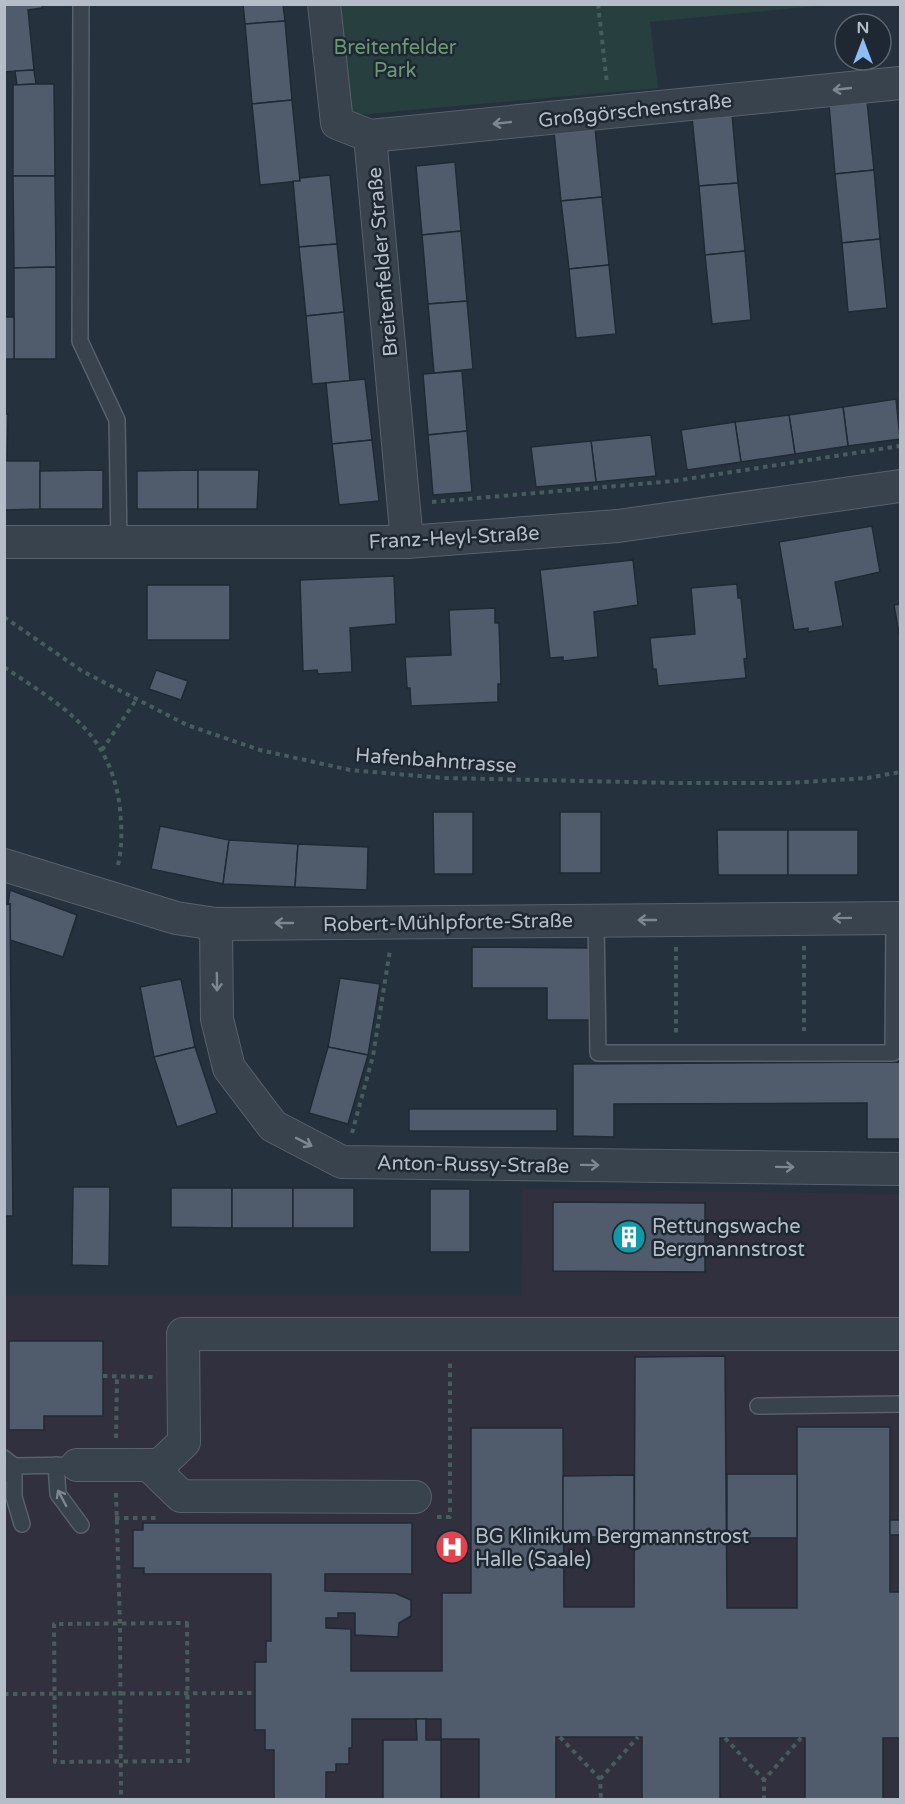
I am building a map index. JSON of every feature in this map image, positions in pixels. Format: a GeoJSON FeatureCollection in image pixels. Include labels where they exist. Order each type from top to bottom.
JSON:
{"type":"FeatureCollection","features":[{"type":"Feature","properties":{"kind":"street"},"geometry":{"type":"LineString","coordinates":[[324,4],[337,123],[370,136]]}},
{"type":"Feature","properties":{"kind":"street","name":"Großgörschenstraße"},"geometry":{"type":"LineString","coordinates":[[370,136],[900,83]]}},
{"type":"Feature","properties":{"kind":"street","name":"Breitenfelder Straße"},"geometry":{"type":"LineString","coordinates":[[370,136],[407,542]]}},
{"type":"Feature","properties":{"kind":"street","name":"Franz-Heyl-Straße"},"geometry":{"type":"LineString","coordinates":[[4,542],[407,542],[618,526],[900,486]]}},
{"type":"Feature","properties":{"kind":"street","name":"Robert-Mühlpforte-Straße"},"geometry":{"type":"LineString","coordinates":[[4,865],[176,918],[216,924],[897,917]]}},
{"type":"Feature","properties":{"kind":"street","name":"Anton-Russy-Straße"},"geometry":{"type":"LineString","coordinates":[[216,924],[217,1019],[229,1068],[273,1126],[342,1162],[900,1169]]}},
{"type":"Feature","properties":{"kind":"street"},"geometry":{"type":"LineString","coordinates":[[66,1465],[160,1465],[184,1442],[183,1334],[678,1345],[900,1334]]}},
{"type":"Feature","properties":{"kind":"street"},"geometry":{"type":"LineString","coordinates":[[149,1465],[181,1496],[415,1497]]}},
{"type":"Feature","properties":{"kind":"lane"},"geometry":{"type":"LineString","coordinates":[[81,4],[80,341],[117,420],[119,542]]}},
{"type":"Feature","properties":{"kind":"lane"},"geometry":{"type":"LineString","coordinates":[[596,920],[598,1053],[893,1053],[897,917]]}},
{"type":"Feature","properties":{"kind":"lane"},"geometry":{"type":"LineString","coordinates":[[758,1406],[900,1404]]}},
{"type":"Feature","properties":{"kind":"lane"},"geometry":{"type":"LineString","coordinates":[[22,1524],[8,1466],[66,1465],[58,1494],[81,1525]]}},
{"type":"Feature","properties":{"kind":"path"},"geometry":{"type":"LineString","coordinates":[[598,4],[610,113]]}},
{"type":"Feature","properties":{"kind":"path"},"geometry":{"type":"LineString","coordinates":[[404,505],[674,481],[900,446]]}},
{"type":"Feature","properties":{"kind":"path","name":"Hafenbahntrasse"},"geometry":{"type":"LineString","coordinates":[[4,617],[82,671],[187,725],[260,750],[350,770],[443,778],[573,782],[787,783],[868,778],[900,772]]}},
{"type":"Feature","properties":{"kind":"path"},"geometry":{"type":"LineString","coordinates":[[4,667],[73,717],[90,732],[102,750],[117,790],[122,835],[121,855],[110,896]]}},
{"type":"Feature","properties":{"kind":"path"},"geometry":{"type":"LineString","coordinates":[[102,750],[136,700]]}},
{"type":"Feature","properties":{"kind":"path"},"geometry":{"type":"LineString","coordinates":[[804,918],[804,1053]]}},
{"type":"Feature","properties":{"kind":"path"},"geometry":{"type":"LineString","coordinates":[[676,920],[676,1053]]}},
{"type":"Feature","properties":{"kind":"path"},"geometry":{"type":"LineString","coordinates":[[342,1162],[373,1056],[390,951],[392,922]]}},
{"type":"Feature","properties":{"kind":"path"},"geometry":{"type":"LineString","coordinates":[[103,1376],[183,1377]]}},
{"type":"Feature","properties":{"kind":"path"},"geometry":{"type":"LineString","coordinates":[[117,1376],[116,1518],[120,1623],[121,1800]]}},
{"type":"Feature","properties":{"kind":"path"},"geometry":{"type":"LineString","coordinates":[[120,1623],[187,1623],[188,1761],[55,1762],[54,1624],[120,1623]]}},
{"type":"Feature","properties":{"kind":"path"},"geometry":{"type":"LineString","coordinates":[[4,1694],[255,1693]]}},
{"type":"Feature","properties":{"kind":"path"},"geometry":{"type":"LineString","coordinates":[[560,1737],[600,1779],[601,1800]]}},
{"type":"Feature","properties":{"kind":"path"},"geometry":{"type":"LineString","coordinates":[[600,1779],[638,1737]]}},
{"type":"Feature","properties":{"kind":"path"},"geometry":{"type":"LineString","coordinates":[[725,1738],[764,1780]]}},
{"type":"Feature","properties":{"kind":"path"},"geometry":{"type":"LineString","coordinates":[[764,1800],[764,1780],[801,1738]]}},
{"type":"Feature","properties":{"kind":"shaded area","name":"BG Klinikum Bergmannstrost Halle (Saale)"},"geometry":{"type":"Polygon","coordinates":[[[522,1189],[900,1194],[900,1799],[5,1799],[4,1295],[521,1295],[522,1189]]]}},
{"type":"Feature","properties":{"kind":"green space","name":"Breitenfelder Park"},"geometry":{"type":"Polygon","coordinates":[[[336,5],[828,5],[650,22],[658,88],[345,116],[336,5]]]}},
{"type":"Feature","properties":{"kind":"building"},"geometry":{"type":"Polygon","coordinates":[[[4,4],[42,4],[42,8],[28,10],[34,70],[4,72],[4,4]]]}},
{"type":"Feature","properties":{"kind":"building"},"geometry":{"type":"Polygon","coordinates":[[[243,4],[283,4],[285,21],[245,24],[243,4]]]}},
{"type":"Feature","properties":{"kind":"building"},"geometry":{"type":"Polygon","coordinates":[[[285,21],[292,100],[252,104],[245,24],[285,21]]]}},
{"type":"Feature","properties":{"kind":"building"},"geometry":{"type":"Polygon","coordinates":[[[34,70],[36,84],[17,85],[15,71],[34,70]]]}},
{"type":"Feature","properties":{"kind":"building"},"geometry":{"type":"Polygon","coordinates":[[[54,84],[55,176],[13,176],[13,85],[54,84]]]}},
{"type":"Feature","properties":{"kind":"building"},"geometry":{"type":"Polygon","coordinates":[[[292,100],[300,181],[260,185],[252,104],[292,100]]]}},
{"type":"Feature","properties":{"kind":"building"},"geometry":{"type":"Polygon","coordinates":[[[867,101],[874,170],[835,174],[829,105],[867,101]]]}},
{"type":"Feature","properties":{"kind":"building"},"geometry":{"type":"Polygon","coordinates":[[[732,114],[738,183],[699,186],[692,118],[732,114]]]}},
{"type":"Feature","properties":{"kind":"building"},"geometry":{"type":"Polygon","coordinates":[[[595,128],[602,197],[561,201],[554,132],[595,128]]]}},
{"type":"Feature","properties":{"kind":"building"},"geometry":{"type":"Polygon","coordinates":[[[455,162],[461,231],[422,235],[416,166],[455,162]]]}},
{"type":"Feature","properties":{"kind":"building"},"geometry":{"type":"Polygon","coordinates":[[[874,170],[880,239],[842,243],[835,174],[874,170]]]}},
{"type":"Feature","properties":{"kind":"building"},"geometry":{"type":"Polygon","coordinates":[[[330,175],[337,244],[299,247],[293,181],[300,181],[300,178],[330,175]]]}},
{"type":"Feature","properties":{"kind":"building"},"geometry":{"type":"Polygon","coordinates":[[[13,176],[55,176],[56,267],[14,268],[13,176]]]}},
{"type":"Feature","properties":{"kind":"building"},"geometry":{"type":"Polygon","coordinates":[[[738,183],[745,251],[705,255],[699,186],[738,183]]]}},
{"type":"Feature","properties":{"kind":"building"},"geometry":{"type":"Polygon","coordinates":[[[602,197],[609,265],[569,269],[561,201],[602,197]]]}},
{"type":"Feature","properties":{"kind":"building"},"geometry":{"type":"Polygon","coordinates":[[[461,231],[467,301],[428,304],[422,235],[461,231]]]}},
{"type":"Feature","properties":{"kind":"building"},"geometry":{"type":"Polygon","coordinates":[[[880,239],[887,308],[848,312],[842,243],[880,239]]]}},
{"type":"Feature","properties":{"kind":"building"},"geometry":{"type":"Polygon","coordinates":[[[337,244],[344,312],[306,316],[299,247],[337,244]]]}},
{"type":"Feature","properties":{"kind":"building"},"geometry":{"type":"Polygon","coordinates":[[[745,251],[751,320],[712,324],[705,255],[745,251]]]}},
{"type":"Feature","properties":{"kind":"building"},"geometry":{"type":"Polygon","coordinates":[[[609,265],[616,334],[576,338],[569,269],[609,265]]]}},
{"type":"Feature","properties":{"kind":"building"},"geometry":{"type":"Polygon","coordinates":[[[56,267],[56,359],[14,359],[14,268],[56,267]]]}},
{"type":"Feature","properties":{"kind":"building"},"geometry":{"type":"Polygon","coordinates":[[[467,301],[473,369],[434,373],[428,304],[467,301]]]}},
{"type":"Feature","properties":{"kind":"building"},"geometry":{"type":"Polygon","coordinates":[[[344,312],[350,381],[312,384],[306,316],[344,312]]]}},
{"type":"Feature","properties":{"kind":"building"},"geometry":{"type":"Polygon","coordinates":[[[4,317],[14,317],[14,359],[4,359],[4,317]]]}},
{"type":"Feature","properties":{"kind":"building"},"geometry":{"type":"Polygon","coordinates":[[[462,371],[467,431],[428,435],[423,374],[462,371]]]}},
{"type":"Feature","properties":{"kind":"building"},"geometry":{"type":"Polygon","coordinates":[[[365,379],[372,440],[332,444],[326,383],[365,379]]]}},
{"type":"Feature","properties":{"kind":"building"},"geometry":{"type":"Polygon","coordinates":[[[896,399],[900,439],[848,446],[843,407],[896,399]]]}},
{"type":"Feature","properties":{"kind":"building"},"geometry":{"type":"Polygon","coordinates":[[[843,407],[848,446],[795,454],[789,415],[843,407]]]}},
{"type":"Feature","properties":{"kind":"building"},"geometry":{"type":"Polygon","coordinates":[[[4,414],[8,414],[7,461],[40,461],[40,509],[4,510],[4,414]]]}},
{"type":"Feature","properties":{"kind":"building"},"geometry":{"type":"Polygon","coordinates":[[[789,415],[795,454],[741,462],[735,422],[789,415]]]}},
{"type":"Feature","properties":{"kind":"building"},"geometry":{"type":"Polygon","coordinates":[[[735,422],[741,462],[687,470],[681,430],[735,422]]]}},
{"type":"Feature","properties":{"kind":"building"},"geometry":{"type":"Polygon","coordinates":[[[467,431],[472,492],[433,495],[428,435],[467,431]]]}},
{"type":"Feature","properties":{"kind":"building"},"geometry":{"type":"Polygon","coordinates":[[[651,435],[656,476],[596,482],[591,441],[651,435]]]}},
{"type":"Feature","properties":{"kind":"building"},"geometry":{"type":"Polygon","coordinates":[[[372,440],[379,501],[339,505],[332,444],[372,440]]]}},
{"type":"Feature","properties":{"kind":"building"},"geometry":{"type":"Polygon","coordinates":[[[591,441],[596,482],[536,487],[531,447],[591,441]]]}},
{"type":"Feature","properties":{"kind":"building"},"geometry":{"type":"Polygon","coordinates":[[[103,470],[103,509],[40,509],[40,471],[103,470]]]}},
{"type":"Feature","properties":{"kind":"building"},"geometry":{"type":"Polygon","coordinates":[[[198,470],[198,509],[137,509],[137,471],[198,470]]]}},
{"type":"Feature","properties":{"kind":"building"},"geometry":{"type":"Polygon","coordinates":[[[198,470],[259,470],[257,509],[198,509],[198,470]]]}},
{"type":"Feature","properties":{"kind":"building"},"geometry":{"type":"Polygon","coordinates":[[[872,526],[880,572],[835,582],[843,626],[808,632],[808,628],[794,630],[779,542],[872,526]]]}},
{"type":"Feature","properties":{"kind":"building"},"geometry":{"type":"Polygon","coordinates":[[[633,560],[638,605],[594,612],[598,657],[563,661],[563,657],[550,658],[540,570],[633,560]]]}},
{"type":"Feature","properties":{"kind":"building"},"geometry":{"type":"Polygon","coordinates":[[[394,576],[396,624],[350,628],[352,672],[318,674],[317,670],[303,671],[300,580],[394,576]]]}},
{"type":"Feature","properties":{"kind":"building"},"geometry":{"type":"Polygon","coordinates":[[[737,584],[738,598],[741,598],[747,658],[744,659],[746,678],[658,686],[656,669],[653,669],[650,638],[695,634],[691,588],[737,584]]]}},
{"type":"Feature","properties":{"kind":"building"},"geometry":{"type":"Polygon","coordinates":[[[147,585],[230,585],[230,640],[147,640],[147,585]]]}},
{"type":"Feature","properties":{"kind":"building"},"geometry":{"type":"Polygon","coordinates":[[[900,604],[900,634],[899,634],[894,605],[900,604]]]}},
{"type":"Feature","properties":{"kind":"building"},"geometry":{"type":"Polygon","coordinates":[[[495,608],[495,623],[499,623],[501,684],[498,684],[498,702],[411,706],[405,657],[451,655],[449,610],[495,608]]]}},
{"type":"Feature","properties":{"kind":"building"},"geometry":{"type":"Polygon","coordinates":[[[156,670],[188,681],[181,700],[149,689],[156,670]]]}},
{"type":"Feature","properties":{"kind":"building"},"geometry":{"type":"Polygon","coordinates":[[[433,812],[473,812],[473,874],[434,874],[433,812]]]}},
{"type":"Feature","properties":{"kind":"building"},"geometry":{"type":"Polygon","coordinates":[[[560,812],[601,812],[601,873],[560,873],[560,812]]]}},
{"type":"Feature","properties":{"kind":"building"},"geometry":{"type":"Polygon","coordinates":[[[160,826],[229,840],[223,884],[151,869],[160,826]]]}},
{"type":"Feature","properties":{"kind":"building"},"geometry":{"type":"Polygon","coordinates":[[[717,830],[788,830],[788,875],[718,875],[717,830]]]}},
{"type":"Feature","properties":{"kind":"building"},"geometry":{"type":"Polygon","coordinates":[[[788,830],[858,830],[858,875],[788,875],[788,830]]]}},
{"type":"Feature","properties":{"kind":"building"},"geometry":{"type":"Polygon","coordinates":[[[229,840],[298,844],[295,887],[223,884],[229,840]]]}},
{"type":"Feature","properties":{"kind":"building"},"geometry":{"type":"Polygon","coordinates":[[[298,844],[368,847],[367,890],[295,887],[298,844]]]}},
{"type":"Feature","properties":{"kind":"building"},"geometry":{"type":"Polygon","coordinates":[[[10,890],[77,915],[63,957],[10,940],[10,904],[8,905],[10,890]]]}},
{"type":"Feature","properties":{"kind":"building"},"geometry":{"type":"Polygon","coordinates":[[[10,904],[13,1216],[4,1216],[4,905],[10,904]]]}},
{"type":"Feature","properties":{"kind":"building"},"geometry":{"type":"Polygon","coordinates":[[[472,947],[589,948],[590,1020],[547,1020],[547,988],[472,988],[472,947]]]}},
{"type":"Feature","properties":{"kind":"building"},"geometry":{"type":"Polygon","coordinates":[[[340,978],[380,984],[368,1055],[328,1047],[340,978]]]}},
{"type":"Feature","properties":{"kind":"building"},"geometry":{"type":"Polygon","coordinates":[[[181,979],[195,1047],[154,1057],[140,987],[181,979]]]}},
{"type":"Feature","properties":{"kind":"building"},"geometry":{"type":"Polygon","coordinates":[[[195,1047],[217,1113],[177,1127],[154,1057],[195,1047]]]}},
{"type":"Feature","properties":{"kind":"building"},"geometry":{"type":"Polygon","coordinates":[[[328,1047],[368,1055],[348,1124],[309,1113],[328,1047]]]}},
{"type":"Feature","properties":{"kind":"building"},"geometry":{"type":"Polygon","coordinates":[[[900,1062],[900,1139],[867,1139],[867,1103],[614,1104],[614,1137],[573,1136],[573,1064],[900,1062]]]}},
{"type":"Feature","properties":{"kind":"building"},"geometry":{"type":"Polygon","coordinates":[[[409,1109],[557,1109],[557,1131],[409,1131],[409,1109]]]}},
{"type":"Feature","properties":{"kind":"building"},"geometry":{"type":"Polygon","coordinates":[[[73,1187],[110,1187],[109,1266],[72,1265],[73,1187]]]}},
{"type":"Feature","properties":{"kind":"building"},"geometry":{"type":"Polygon","coordinates":[[[171,1188],[232,1188],[232,1228],[171,1227],[171,1188]]]}},
{"type":"Feature","properties":{"kind":"building"},"geometry":{"type":"Polygon","coordinates":[[[232,1188],[293,1188],[293,1228],[232,1228],[232,1188]]]}},
{"type":"Feature","properties":{"kind":"building"},"geometry":{"type":"Polygon","coordinates":[[[293,1188],[354,1188],[354,1228],[293,1228],[293,1188]]]}},
{"type":"Feature","properties":{"kind":"building"},"geometry":{"type":"Polygon","coordinates":[[[430,1189],[470,1189],[470,1252],[430,1252],[430,1189]]]}},
{"type":"Feature","properties":{"kind":"building","name":"Rettungswache Bergmannstrost"},"geometry":{"type":"Polygon","coordinates":[[[553,1202],[705,1203],[705,1272],[553,1271],[553,1202]]]}},
{"type":"Feature","properties":{"kind":"building"},"geometry":{"type":"Polygon","coordinates":[[[9,1341],[103,1341],[103,1416],[44,1416],[44,1430],[9,1430],[9,1341]]]}},
{"type":"Feature","properties":{"kind":"building"},"geometry":{"type":"Polygon","coordinates":[[[725,1356],[727,1608],[797,1608],[797,1427],[890,1427],[890,1592],[900,1592],[900,1738],[883,1738],[883,1800],[805,1800],[805,1738],[720,1738],[720,1800],[642,1800],[642,1737],[556,1737],[556,1800],[479,1800],[479,1739],[441,1739],[441,1719],[352,1719],[352,1748],[349,1748],[349,1764],[336,1764],[336,1772],[326,1772],[326,1800],[274,1800],[274,1750],[265,1750],[265,1730],[255,1730],[255,1662],[266,1662],[266,1641],[271,1641],[271,1574],[144,1574],[144,1568],[133,1568],[133,1530],[143,1530],[143,1523],[412,1523],[412,1574],[325,1574],[325,1591],[395,1593],[411,1600],[411,1616],[399,1623],[398,1637],[355,1635],[355,1613],[338,1613],[338,1618],[326,1618],[326,1628],[351,1629],[351,1671],[442,1671],[442,1593],[471,1593],[471,1428],[563,1428],[564,1607],[634,1607],[635,1357],[725,1356]]]}},
{"type":"Feature","properties":{"kind":"building"},"geometry":{"type":"Polygon","coordinates":[[[727,1474],[797,1474],[797,1538],[727,1538],[727,1474]]]}},
{"type":"Feature","properties":{"kind":"building"},"geometry":{"type":"Polygon","coordinates":[[[634,1475],[634,1537],[563,1537],[563,1476],[634,1475]]]}},
{"type":"Feature","properties":{"kind":"building"},"geometry":{"type":"Polygon","coordinates":[[[890,1520],[900,1520],[900,1535],[890,1535],[890,1520]]]}},
{"type":"Feature","properties":{"kind":"building"},"geometry":{"type":"Polygon","coordinates":[[[416,1719],[426,1719],[426,1740],[441,1740],[441,1800],[383,1800],[383,1740],[417,1740],[416,1719]]]}},
{"type":"Feature","properties":{"kind":"place","name":"Rettungswache Bergmannstrost"},"geometry":{"type":"Point","coordinates":[629,1237]}},
{"type":"Feature","properties":{"kind":"place","name":"BG Klinikum Bergmannstrost Halle (Saale)"},"geometry":{"type":"Point","coordinates":[452,1547]}}]}
